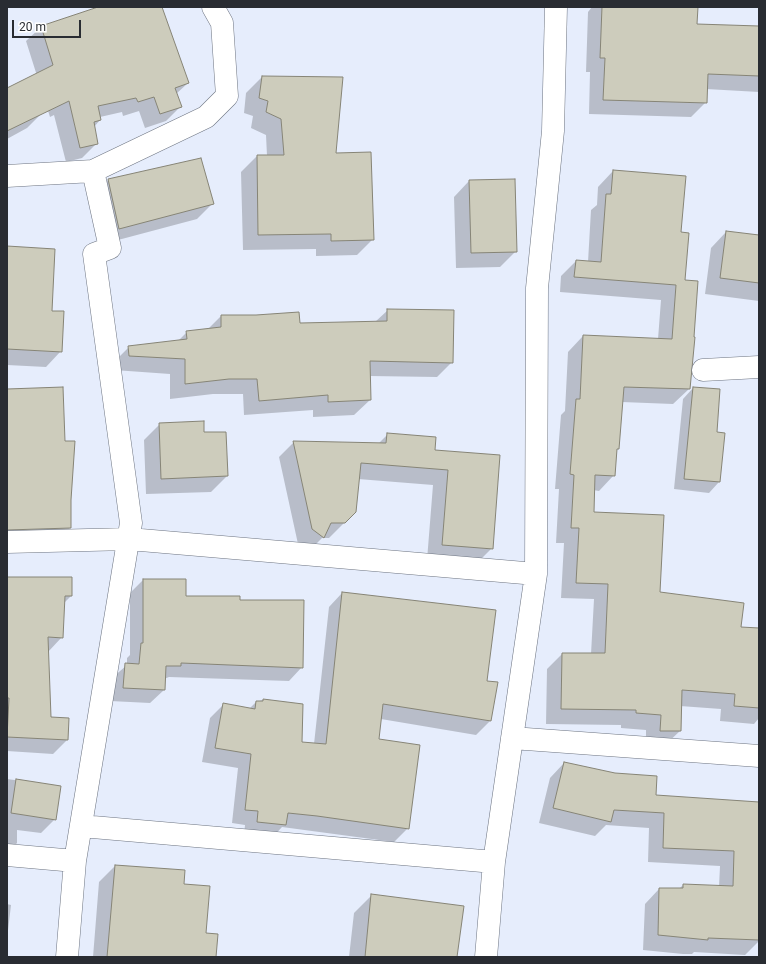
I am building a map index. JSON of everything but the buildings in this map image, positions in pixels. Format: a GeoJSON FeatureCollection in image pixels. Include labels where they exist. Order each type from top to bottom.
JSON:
{"type":"FeatureCollection","features":[{"type":"Feature","properties":{"kind":"street"},"geometry":{"type":"LineString","coordinates":[[7,176],[93,171],[206,117],[227,96],[222,24],[213,7]]}},
{"type":"Feature","properties":{"kind":"street"},"geometry":{"type":"LineString","coordinates":[[486,957],[494,862],[536,574],[537,288],[553,131],[556,7]]}},
{"type":"Feature","properties":{"kind":"street"},"geometry":{"type":"LineString","coordinates":[[67,957],[75,861],[131,523],[94,254],[110,248],[93,171]]}},
{"type":"Feature","properties":{"kind":"street"},"geometry":{"type":"LineString","coordinates":[[703,370],[759,367]]}},
{"type":"Feature","properties":{"kind":"street"},"geometry":{"type":"LineString","coordinates":[[7,542],[129,539],[536,574]]}},
{"type":"Feature","properties":{"kind":"street"},"geometry":{"type":"LineString","coordinates":[[512,738],[759,756]]}},
{"type":"Feature","properties":{"kind":"street"},"geometry":{"type":"LineString","coordinates":[[81,826],[494,862]]}},
{"type":"Feature","properties":{"kind":"street"},"geometry":{"type":"LineString","coordinates":[[7,855],[75,861]]}}]}
